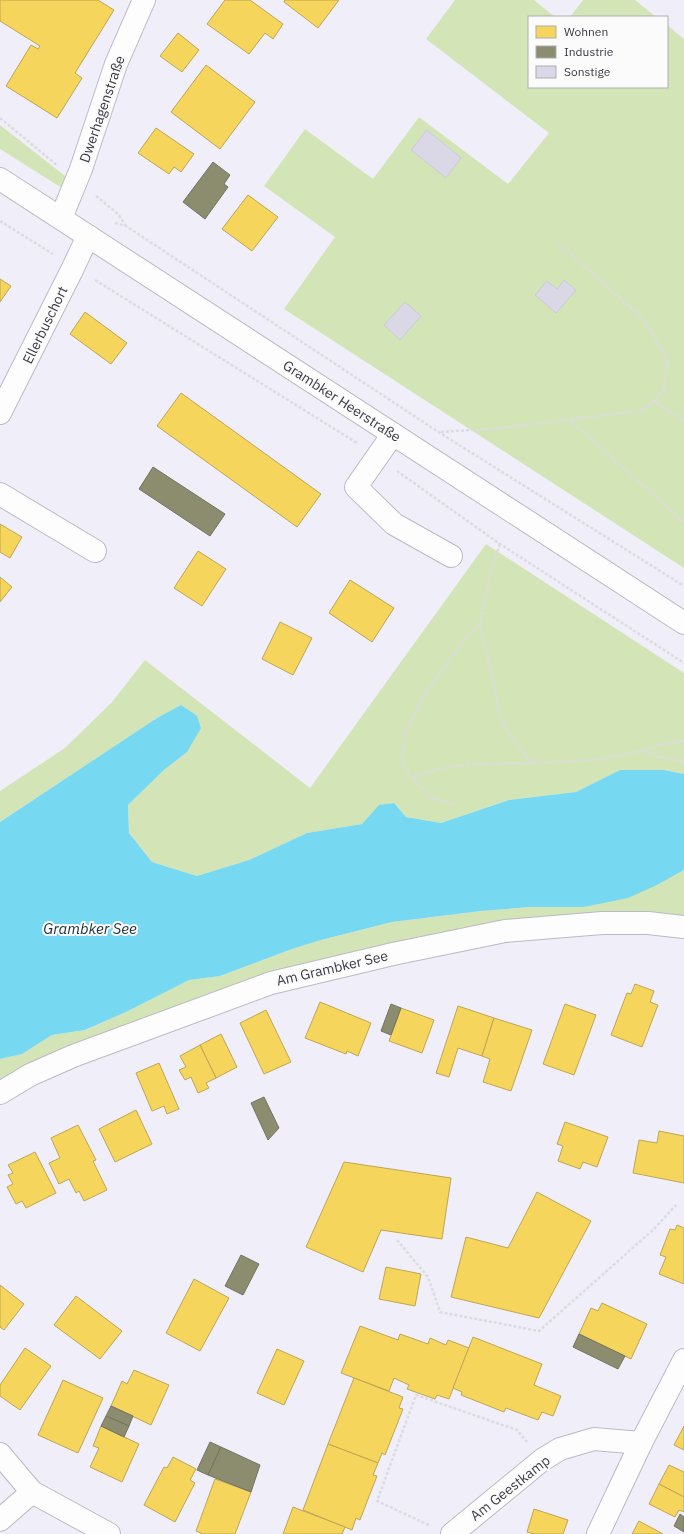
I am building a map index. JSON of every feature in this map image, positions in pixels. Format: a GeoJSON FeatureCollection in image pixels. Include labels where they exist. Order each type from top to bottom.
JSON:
{"type":"FeatureCollection","features":[{"type":"Feature","properties":{"kind":"street","name":"Dwerhagenstraße"},"geometry":{"type":"LineString","coordinates":[[61,218],[81,169],[116,64],[144,0]]}},
{"type":"Feature","properties":{"kind":"street","name":"Grambker Heerstraße"},"geometry":{"type":"LineString","coordinates":[[0,179],[684,623]]}},
{"type":"Feature","properties":{"kind":"street","name":"Ellerbuschort"},"geometry":{"type":"LineString","coordinates":[[0,414],[88,236]]}},
{"type":"Feature","properties":{"kind":"street"},"geometry":{"type":"LineString","coordinates":[[393,434],[356,487],[394,524],[451,556]]}},
{"type":"Feature","properties":{"kind":"street"},"geometry":{"type":"LineString","coordinates":[[0,494],[95,551]]}},
{"type":"Feature","properties":{"kind":"street","name":"Am Grambker See"},"geometry":{"type":"LineString","coordinates":[[0,1093],[30,1076],[73,1056],[271,983],[393,954],[505,931],[602,923],[648,923],[684,927]]}},
{"type":"Feature","properties":{"kind":"street"},"geometry":{"type":"LineString","coordinates":[[598,1534],[641,1443],[684,1360]]}},
{"type":"Feature","properties":{"kind":"street","name":"Am Geestkamp"},"geometry":{"type":"LineString","coordinates":[[443,1531],[542,1460],[560,1450],[594,1438],[641,1443]]}},
{"type":"Feature","properties":{"kind":"street"},"geometry":{"type":"LineString","coordinates":[[0,1454],[32,1492],[109,1534]]}},
{"type":"Feature","properties":{"kind":"street"},"geometry":{"type":"LineString","coordinates":[[0,1520],[32,1492]]}},
{"type":"Feature","properties":{"kind":"path"},"geometry":{"type":"LineString","coordinates":[[0,221],[73,266]]}},
{"type":"Feature","properties":{"kind":"path"},"geometry":{"type":"LineString","coordinates":[[126,226],[440,432],[684,586]]}},
{"type":"Feature","properties":{"kind":"path"},"geometry":{"type":"LineString","coordinates":[[432,433],[501,428],[644,410],[664,390],[667,359],[644,319],[557,242]]}},
{"type":"Feature","properties":{"kind":"path"},"geometry":{"type":"LineString","coordinates":[[653,401],[684,420]]}},
{"type":"Feature","properties":{"kind":"path"},"geometry":{"type":"LineString","coordinates":[[569,420],[684,522]]}},
{"type":"Feature","properties":{"kind":"path"},"geometry":{"type":"LineString","coordinates":[[500,544],[492,567],[480,624],[496,692],[499,715],[514,741],[533,763]]}},
{"type":"Feature","properties":{"kind":"path"},"geometry":{"type":"LineString","coordinates":[[454,804],[432,798],[405,770],[402,757],[405,732],[425,694],[465,639],[480,624]]}},
{"type":"Feature","properties":{"kind":"path"},"geometry":{"type":"LineString","coordinates":[[413,778],[429,771],[456,765],[595,760],[641,751],[657,745],[684,741]]}},
{"type":"Feature","properties":{"kind":"path"},"geometry":{"type":"LineString","coordinates":[[641,751],[660,758],[684,762]]}},
{"type":"Feature","properties":{"kind":"path"},"geometry":{"type":"LineString","coordinates":[[397,1240],[428,1277],[440,1312],[539,1331],[653,1230],[676,1205]]}},
{"type":"Feature","properties":{"kind":"path"},"geometry":{"type":"LineString","coordinates":[[443,1531],[377,1501],[416,1395],[517,1430],[542,1460]]}},
{"type":"Feature","properties":{"kind":"green space"},"geometry":{"type":"Polygon","coordinates":[[[455,0],[534,0],[554,16],[528,16],[528,88],[668,88],[668,26],[684,39],[684,568],[284,309],[335,237],[264,186],[305,129],[373,179],[419,117],[508,184],[549,133],[426,39],[455,0]]]}},
{"type":"Feature","properties":{"kind":"green space"},"geometry":{"type":"Polygon","coordinates":[[[583,0],[635,0],[655,16],[571,16],[583,0]]]}},
{"type":"Feature","properties":{"kind":"green space"},"geometry":{"type":"Polygon","coordinates":[[[0,125],[69,179],[62,188],[0,149],[0,125]]]}},
{"type":"Feature","properties":{"kind":"green space"},"geometry":{"type":"Polygon","coordinates":[[[486,544],[684,673],[684,774],[664,770],[620,770],[576,792],[509,800],[441,823],[406,817],[394,803],[380,805],[362,824],[307,833],[249,860],[197,876],[152,862],[129,833],[128,805],[164,770],[187,752],[181,705],[157,718],[0,822],[0,791],[65,748],[112,702],[145,660],[310,788],[486,544]]]}},
{"type":"Feature","properties":{"kind":"green space"},"geometry":{"type":"Polygon","coordinates":[[[684,870],[684,917],[529,920],[395,942],[300,966],[194,1000],[61,1049],[0,1079],[0,1059],[22,1054],[52,1035],[86,1030],[126,1012],[189,980],[220,976],[292,949],[392,922],[481,911],[531,907],[584,907],[657,885],[684,870]]]}},
{"type":"Feature","properties":{"kind":"water","name":"Grambker See"},"geometry":{"type":"Polygon","coordinates":[[[181,705],[197,716],[201,728],[187,752],[164,770],[128,805],[129,833],[152,862],[197,876],[249,860],[307,833],[362,824],[379,805],[394,803],[406,817],[441,823],[509,800],[576,792],[620,770],[664,770],[684,774],[684,870],[657,885],[628,898],[584,907],[531,907],[481,911],[392,922],[321,940],[292,949],[220,976],[189,980],[126,1012],[85,1030],[52,1035],[22,1054],[0,1059],[0,822],[157,718],[181,705]]]}},
{"type":"Feature","properties":{"kind":"building: Wohnen"},"geometry":{"type":"Polygon","coordinates":[[[0,0],[98,0],[114,10],[75,73],[82,78],[57,118],[6,86],[31,45],[38,49],[40,46],[0,21],[0,0]]]}},
{"type":"Feature","properties":{"kind":"building: Wohnen"},"geometry":{"type":"Polygon","coordinates":[[[225,0],[250,0],[283,24],[273,39],[265,33],[249,54],[207,24],[225,0]]]}},
{"type":"Feature","properties":{"kind":"building: Wohnen"},"geometry":{"type":"Polygon","coordinates":[[[285,0],[339,0],[318,28],[284,2],[285,0]]]}},
{"type":"Feature","properties":{"kind":"building: Wohnen"},"geometry":{"type":"Polygon","coordinates":[[[178,33],[199,50],[182,72],[160,56],[178,33]]]}},
{"type":"Feature","properties":{"kind":"building: Wohnen"},"geometry":{"type":"Polygon","coordinates":[[[206,65],[255,102],[220,149],[171,112],[206,65]]]}},
{"type":"Feature","properties":{"kind":"building: Wohnen"},"geometry":{"type":"Polygon","coordinates":[[[156,128],[194,154],[181,172],[174,167],[169,174],[138,153],[156,128]]]}},
{"type":"Feature","properties":{"kind":"building: Wohnen"},"geometry":{"type":"Polygon","coordinates":[[[248,195],[278,217],[252,251],[222,229],[248,195]]]}},
{"type":"Feature","properties":{"kind":"building: Wohnen"},"geometry":{"type":"Polygon","coordinates":[[[0,279],[11,286],[0,302],[0,279]]]}},
{"type":"Feature","properties":{"kind":"building: Wohnen"},"geometry":{"type":"Polygon","coordinates":[[[85,312],[127,343],[111,364],[70,334],[85,312]]]}},
{"type":"Feature","properties":{"kind":"building: Wohnen"},"geometry":{"type":"Polygon","coordinates":[[[181,393],[321,494],[297,527],[157,426],[181,393]]]}},
{"type":"Feature","properties":{"kind":"building: Wohnen"},"geometry":{"type":"Polygon","coordinates":[[[0,524],[22,537],[10,558],[0,552],[0,524]]]}},
{"type":"Feature","properties":{"kind":"building: Wohnen"},"geometry":{"type":"Polygon","coordinates":[[[198,551],[226,569],[202,606],[174,588],[198,551]]]}},
{"type":"Feature","properties":{"kind":"building: Wohnen"},"geometry":{"type":"Polygon","coordinates":[[[0,577],[12,587],[0,602],[0,577]]]}},
{"type":"Feature","properties":{"kind":"building: Wohnen"},"geometry":{"type":"Polygon","coordinates":[[[350,580],[394,608],[372,642],[329,613],[350,580]]]}},
{"type":"Feature","properties":{"kind":"building: Wohnen"},"geometry":{"type":"Polygon","coordinates":[[[280,622],[312,638],[293,675],[262,659],[280,622]]]}},
{"type":"Feature","properties":{"kind":"building: Wohnen"},"geometry":{"type":"Polygon","coordinates":[[[635,984],[654,991],[650,1002],[658,1005],[642,1047],[611,1035],[627,993],[631,994],[635,984]]]}},
{"type":"Feature","properties":{"kind":"building: Wohnen"},"geometry":{"type":"Polygon","coordinates":[[[320,1002],[371,1023],[358,1056],[347,1051],[346,1054],[305,1038],[320,1002]]]}},
{"type":"Feature","properties":{"kind":"building: Wohnen"},"geometry":{"type":"Polygon","coordinates":[[[565,1004],[596,1015],[574,1075],[543,1064],[565,1004]]]}},
{"type":"Feature","properties":{"kind":"building: Wohnen"},"geometry":{"type":"Polygon","coordinates":[[[458,1006],[494,1018],[482,1056],[458,1048],[449,1077],[436,1073],[458,1006]]]}},
{"type":"Feature","properties":{"kind":"building: Wohnen"},"geometry":{"type":"Polygon","coordinates":[[[401,1008],[434,1020],[422,1053],[389,1041],[401,1008]]]}},
{"type":"Feature","properties":{"kind":"building: Wohnen"},"geometry":{"type":"Polygon","coordinates":[[[266,1010],[291,1062],[264,1074],[240,1023],[266,1010]]]}},
{"type":"Feature","properties":{"kind":"building: Wohnen"},"geometry":{"type":"Polygon","coordinates":[[[494,1018],[532,1030],[511,1091],[483,1082],[490,1059],[482,1056],[494,1018]]]}},
{"type":"Feature","properties":{"kind":"building: Wohnen"},"geometry":{"type":"Polygon","coordinates":[[[221,1034],[237,1067],[216,1078],[200,1045],[221,1034]]]}},
{"type":"Feature","properties":{"kind":"building: Wohnen"},"geometry":{"type":"Polygon","coordinates":[[[200,1045],[216,1078],[206,1083],[209,1088],[198,1093],[191,1077],[185,1080],[179,1070],[186,1067],[180,1056],[200,1045]]]}},
{"type":"Feature","properties":{"kind":"building: Wohnen"},"geometry":{"type":"Polygon","coordinates":[[[159,1063],[179,1109],[167,1114],[164,1106],[152,1111],[136,1073],[159,1063]]]}},
{"type":"Feature","properties":{"kind":"building: Wohnen"},"geometry":{"type":"Polygon","coordinates":[[[136,1110],[152,1144],[115,1162],[99,1129],[136,1110]]]}},
{"type":"Feature","properties":{"kind":"building: Wohnen"},"geometry":{"type":"Polygon","coordinates":[[[565,1122],[608,1137],[597,1167],[583,1162],[580,1169],[558,1161],[563,1146],[557,1144],[565,1122]]]}},
{"type":"Feature","properties":{"kind":"building: Wohnen"},"geometry":{"type":"Polygon","coordinates":[[[78,1125],[96,1160],[93,1161],[107,1190],[84,1201],[79,1191],[76,1193],[69,1179],[59,1184],[49,1163],[60,1158],[51,1138],[78,1125]]]}},
{"type":"Feature","properties":{"kind":"building: Wohnen"},"geometry":{"type":"Polygon","coordinates":[[[659,1131],[684,1136],[684,1183],[633,1173],[639,1140],[657,1143],[659,1131]]]}},
{"type":"Feature","properties":{"kind":"building: Wohnen"},"geometry":{"type":"Polygon","coordinates":[[[35,1152],[56,1193],[26,1208],[22,1201],[16,1204],[7,1187],[13,1184],[8,1175],[13,1173],[8,1165],[35,1152]]]}},
{"type":"Feature","properties":{"kind":"building: Wohnen"},"geometry":{"type":"Polygon","coordinates":[[[344,1162],[451,1178],[442,1239],[381,1230],[363,1272],[306,1247],[344,1162]]]}},
{"type":"Feature","properties":{"kind":"building: Wohnen"},"geometry":{"type":"Polygon","coordinates":[[[537,1192],[591,1221],[539,1318],[451,1297],[466,1237],[508,1248],[537,1192]]]}},
{"type":"Feature","properties":{"kind":"building: Wohnen"},"geometry":{"type":"Polygon","coordinates":[[[677,1225],[684,1228],[684,1284],[659,1274],[666,1257],[660,1255],[670,1229],[675,1230],[677,1225]]]}},
{"type":"Feature","properties":{"kind":"building: Wohnen"},"geometry":{"type":"Polygon","coordinates":[[[386,1267],[421,1274],[415,1306],[379,1299],[386,1267]]]}},
{"type":"Feature","properties":{"kind":"building: Wohnen"},"geometry":{"type":"Polygon","coordinates":[[[194,1279],[229,1298],[200,1351],[166,1333],[194,1279]]]}},
{"type":"Feature","properties":{"kind":"building: Wohnen"},"geometry":{"type":"Polygon","coordinates":[[[0,1285],[24,1304],[4,1330],[0,1327],[0,1285]]]}},
{"type":"Feature","properties":{"kind":"building: Wohnen"},"geometry":{"type":"Polygon","coordinates":[[[76,1296],[122,1331],[100,1359],[54,1325],[76,1296]]]}},
{"type":"Feature","properties":{"kind":"building: Wohnen"},"geometry":{"type":"Polygon","coordinates":[[[602,1303],[647,1324],[631,1359],[579,1334],[591,1308],[598,1311],[602,1303]]]}},
{"type":"Feature","properties":{"kind":"building: Wohnen"},"geometry":{"type":"Polygon","coordinates":[[[360,1326],[398,1340],[400,1334],[428,1344],[430,1338],[446,1345],[448,1340],[469,1348],[449,1399],[437,1395],[435,1399],[407,1389],[409,1385],[394,1378],[389,1391],[341,1373],[360,1326]]]}},
{"type":"Feature","properties":{"kind":"building: Wohnen"},"geometry":{"type":"Polygon","coordinates":[[[473,1337],[542,1364],[534,1385],[561,1396],[553,1416],[542,1412],[538,1420],[506,1408],[504,1412],[461,1395],[462,1392],[453,1388],[473,1337]]]}},
{"type":"Feature","properties":{"kind":"building: Wohnen"},"geometry":{"type":"Polygon","coordinates":[[[25,1348],[51,1366],[20,1410],[0,1396],[0,1385],[25,1348]]]}},
{"type":"Feature","properties":{"kind":"building: Wohnen"},"geometry":{"type":"Polygon","coordinates":[[[277,1349],[304,1361],[284,1405],[257,1393],[277,1349]]]}},
{"type":"Feature","properties":{"kind":"building: Wohnen"},"geometry":{"type":"Polygon","coordinates":[[[134,1370],[169,1385],[151,1425],[111,1406],[122,1381],[127,1384],[134,1370]]]}},
{"type":"Feature","properties":{"kind":"building: Wohnen"},"geometry":{"type":"Polygon","coordinates":[[[354,1378],[403,1397],[399,1408],[403,1409],[385,1455],[382,1453],[378,1463],[328,1444],[354,1378]]]}},
{"type":"Feature","properties":{"kind":"building: Wohnen"},"geometry":{"type":"Polygon","coordinates":[[[63,1380],[103,1398],[78,1453],[38,1435],[63,1380]]]}},
{"type":"Feature","properties":{"kind":"building: Wohnen"},"geometry":{"type":"Polygon","coordinates":[[[101,1426],[139,1444],[122,1482],[90,1467],[99,1448],[93,1446],[101,1426]]]}},
{"type":"Feature","properties":{"kind":"building: Wohnen"},"geometry":{"type":"Polygon","coordinates":[[[684,1426],[684,1450],[674,1445],[684,1426]]]}},
{"type":"Feature","properties":{"kind":"building: Wohnen"},"geometry":{"type":"Polygon","coordinates":[[[328,1444],[378,1463],[373,1475],[377,1476],[360,1520],[356,1518],[352,1530],[303,1510],[328,1444]]]}},
{"type":"Feature","properties":{"kind":"building: Wohnen"},"geometry":{"type":"Polygon","coordinates":[[[173,1457],[196,1469],[190,1480],[195,1483],[175,1522],[144,1505],[164,1467],[167,1468],[173,1457]]]}},
{"type":"Feature","properties":{"kind":"building: Wohnen"},"geometry":{"type":"Polygon","coordinates":[[[669,1465],[684,1472],[684,1497],[659,1484],[669,1465]]]}},
{"type":"Feature","properties":{"kind":"building: Wohnen"},"geometry":{"type":"Polygon","coordinates":[[[215,1479],[251,1492],[235,1534],[203,1534],[196,1531],[215,1479]]]}},
{"type":"Feature","properties":{"kind":"building: Wohnen"},"geometry":{"type":"Polygon","coordinates":[[[659,1484],[684,1497],[684,1512],[679,1510],[675,1517],[649,1504],[659,1484]]]}},
{"type":"Feature","properties":{"kind":"building: Wohnen"},"geometry":{"type":"Polygon","coordinates":[[[293,1507],[345,1527],[342,1534],[283,1534],[293,1507]]]}},
{"type":"Feature","properties":{"kind":"building: Wohnen"},"geometry":{"type":"Polygon","coordinates":[[[534,1509],[568,1520],[563,1534],[534,1534],[527,1532],[534,1509]]]}},
{"type":"Feature","properties":{"kind":"building: Wohnen"},"geometry":{"type":"Polygon","coordinates":[[[639,1521],[663,1534],[632,1534],[639,1521]]]}},
{"type":"Feature","properties":{"kind":"building: Industrie"},"geometry":{"type":"Polygon","coordinates":[[[213,162],[230,175],[224,184],[228,187],[205,219],[183,202],[213,162]]]}},
{"type":"Feature","properties":{"kind":"building: Industrie"},"geometry":{"type":"Polygon","coordinates":[[[153,467],[225,514],[210,536],[139,489],[153,467]]]}},
{"type":"Feature","properties":{"kind":"building: Industrie"},"geometry":{"type":"Polygon","coordinates":[[[391,1004],[401,1008],[391,1035],[381,1031],[391,1004]]]}},
{"type":"Feature","properties":{"kind":"building: Industrie"},"geometry":{"type":"Polygon","coordinates":[[[264,1097],[279,1128],[268,1140],[251,1103],[264,1097]]]}},
{"type":"Feature","properties":{"kind":"building: Industrie"},"geometry":{"type":"Polygon","coordinates":[[[241,1255],[259,1264],[243,1295],[225,1286],[241,1255]]]}},
{"type":"Feature","properties":{"kind":"building: Industrie"},"geometry":{"type":"Polygon","coordinates":[[[579,1334],[625,1356],[618,1369],[573,1347],[579,1334]]]}},
{"type":"Feature","properties":{"kind":"building: Industrie"},"geometry":{"type":"Polygon","coordinates":[[[111,1406],[133,1416],[129,1426],[106,1416],[111,1406]]]}},
{"type":"Feature","properties":{"kind":"building: Industrie"},"geometry":{"type":"Polygon","coordinates":[[[106,1416],[129,1426],[124,1437],[101,1426],[106,1416]]]}},
{"type":"Feature","properties":{"kind":"building: Industrie"},"geometry":{"type":"Polygon","coordinates":[[[210,1442],[221,1447],[208,1475],[197,1470],[210,1442]]]}},
{"type":"Feature","properties":{"kind":"building: Industrie"},"geometry":{"type":"Polygon","coordinates":[[[221,1447],[260,1465],[251,1492],[208,1475],[221,1447]]]}},
{"type":"Feature","properties":{"kind":"building: Industrie"},"geometry":{"type":"Polygon","coordinates":[[[680,1514],[684,1517],[684,1532],[674,1526],[680,1514]]]}},
{"type":"Feature","properties":{"kind":"building: Sonstige"},"geometry":{"type":"Polygon","coordinates":[[[427,130],[461,158],[446,178],[411,150],[427,130]]]}},
{"type":"Feature","properties":{"kind":"building: Sonstige"},"geometry":{"type":"Polygon","coordinates":[[[564,280],[576,290],[556,313],[535,295],[547,281],[557,289],[564,280]]]}},
{"type":"Feature","properties":{"kind":"building: Sonstige"},"geometry":{"type":"Polygon","coordinates":[[[405,302],[421,316],[400,340],[384,325],[405,302]]]}}]}
